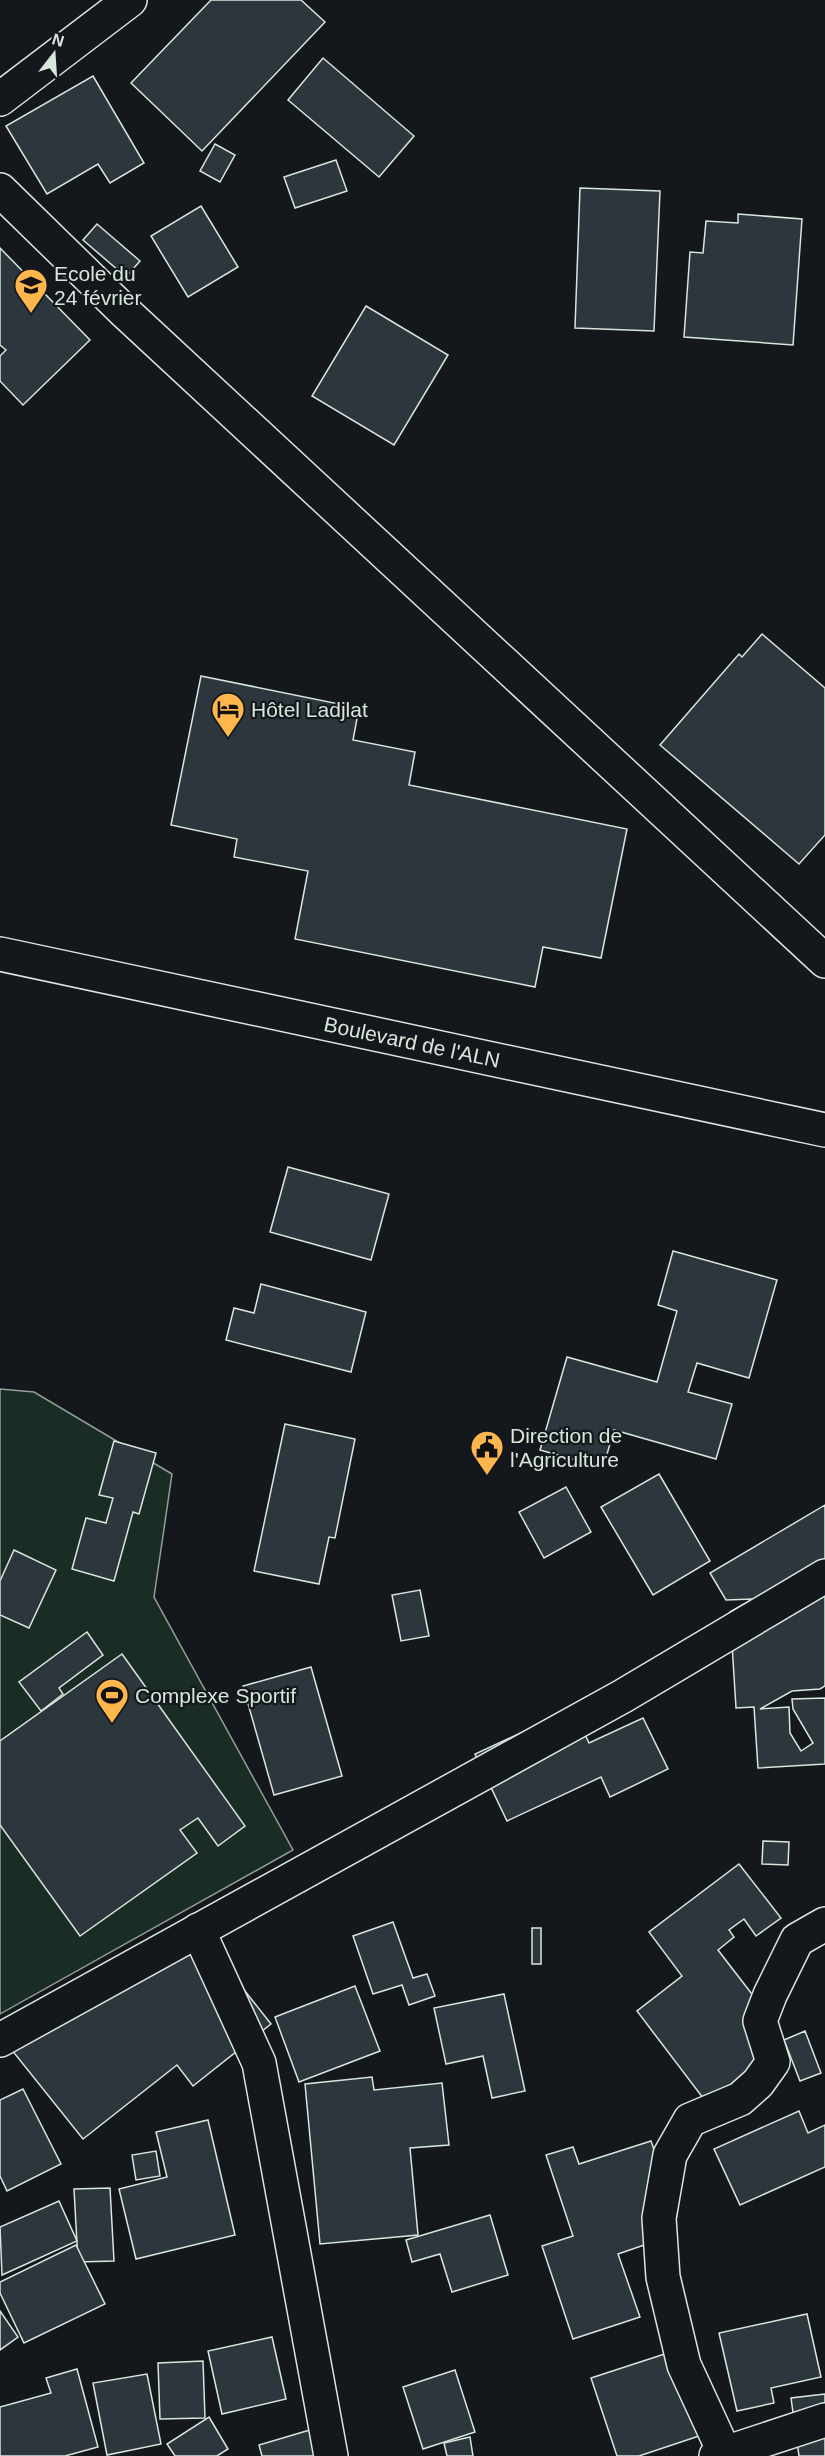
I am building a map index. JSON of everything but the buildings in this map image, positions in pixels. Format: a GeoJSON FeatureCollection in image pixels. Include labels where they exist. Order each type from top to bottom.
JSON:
{"type":"FeatureCollection","features":[{"type":"Feature","properties":{"kind":"street"},"geometry":{"type":"LineString","coordinates":[[0,99],[95,13],[130,0]]}},
{"type":"Feature","properties":{"kind":"street"},"geometry":{"type":"LineString","coordinates":[[0,190],[124,312],[825,961]]}},
{"type":"Feature","properties":{"kind":"street","name":"Boulevard de l'ALN"},"geometry":{"type":"LineString","coordinates":[[0,954],[825,1130]]}},
{"type":"Feature","properties":{"kind":"street"},"geometry":{"type":"LineString","coordinates":[[0,2040],[623,1696],[825,1576]]}},
{"type":"Feature","properties":{"kind":"street"},"geometry":{"type":"LineString","coordinates":[[825,1924],[797,1940],[760,2021],[772,2062],[758,2083],[740,2099],[690,2120],[670,2155],[659,2218],[663,2277],[684,2365],[722,2455],[825,2420]]}},
{"type":"Feature","properties":{"kind":"street"},"geometry":{"type":"LineString","coordinates":[[198,1930],[259,2064],[331,2456]]}},
{"type":"Feature","properties":{"kind":"green space","name":"Complexe Sportif"},"geometry":{"type":"Polygon","coordinates":[[[0,1389],[34,1392],[172,1474],[154,1597],[293,1850],[0,2014],[0,1389]]]}},
{"type":"Feature","properties":{"kind":"place","name":"Ecole du 24 février"},"geometry":{"type":"Point","coordinates":[31,314]}},
{"type":"Feature","properties":{"kind":"place","name":"Hôtel Ladjlat"},"geometry":{"type":"Point","coordinates":[228,738]}},
{"type":"Feature","properties":{"kind":"place","name":"Direction de l'Agriculture"},"geometry":{"type":"Point","coordinates":[487,1476]}},
{"type":"Feature","properties":{"kind":"place","name":"Complexe Sportif"},"geometry":{"type":"Point","coordinates":[112,1724]}}]}
